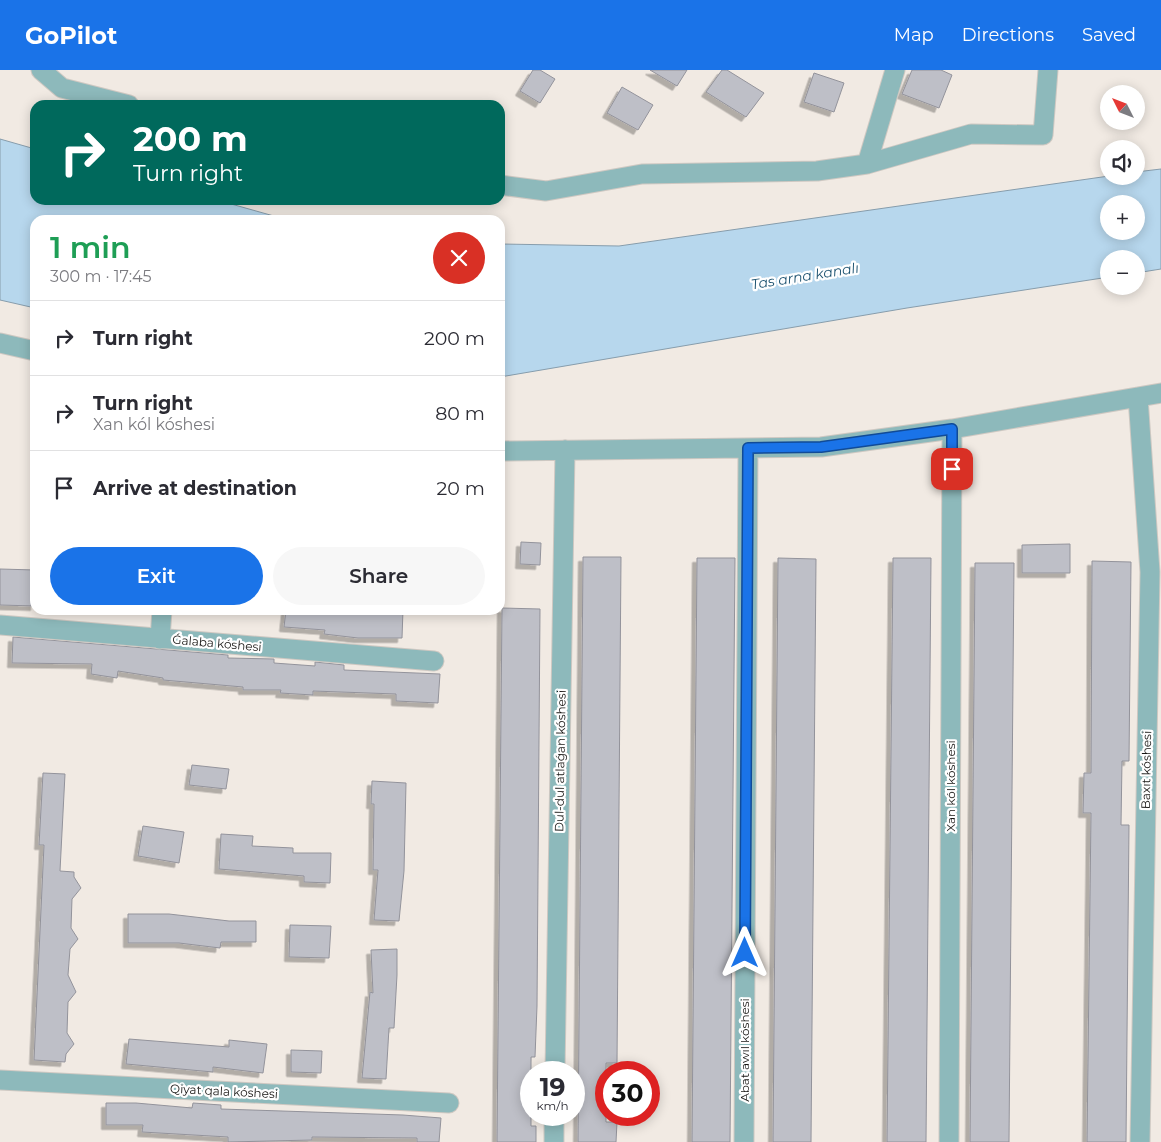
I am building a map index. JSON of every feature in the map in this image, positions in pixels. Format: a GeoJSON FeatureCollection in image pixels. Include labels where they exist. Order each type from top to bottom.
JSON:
{"type":"FeatureCollection","features":[{"type":"Feature","properties":{"kind":"street"},"geometry":{"type":"LineString","coordinates":[[41,70],[62,88],[109,100]]}},
{"type":"Feature","properties":{"kind":"street"},"geometry":{"type":"LineString","coordinates":[[867,164],[895,70]]}},
{"type":"Feature","properties":{"kind":"street"},"geometry":{"type":"LineString","coordinates":[[505,186],[546,191],[642,174],[817,171],[867,164],[971,134],[1043,135],[1048,70]]}},
{"type":"Feature","properties":{"kind":"street"},"geometry":{"type":"LineString","coordinates":[[0,343],[30,350]]}},
{"type":"Feature","properties":{"kind":"street"},"geometry":{"type":"LineString","coordinates":[[505,451],[821,447],[952,429],[1161,393]]}},
{"type":"Feature","properties":{"kind":"street","name":"Baxıt kóshesi"},"geometry":{"type":"LineString","coordinates":[[1138,397],[1150,572],[1140,1142]]}},
{"type":"Feature","properties":{"kind":"street","name":"Xan kól kóshesi"},"geometry":{"type":"LineString","coordinates":[[949,1142],[952,429]]}},
{"type":"Feature","properties":{"kind":"street","name":"Abat awıl kóshesi"},"geometry":{"type":"LineString","coordinates":[[744,1142],[748,448]]}},
{"type":"Feature","properties":{"kind":"street","name":"Dul-dul atlaǵan kóshesi"},"geometry":{"type":"LineString","coordinates":[[555,1061],[565,450]]}},
{"type":"Feature","properties":{"kind":"street"},"geometry":{"type":"LineString","coordinates":[[160,639],[162,615]]}},
{"type":"Feature","properties":{"kind":"street","name":"Ǵalaba kóshesi"},"geometry":{"type":"LineString","coordinates":[[0,625],[434,661]]}},
{"type":"Feature","properties":{"kind":"street","name":"Qiyat qala kóshesi"},"geometry":{"type":"LineString","coordinates":[[0,1080],[449,1102]]}},
{"type":"Feature","properties":{"kind":"street"},"geometry":{"type":"LineString","coordinates":[[554,1126],[554,1142]]}},
{"type":"Feature","properties":{"kind":"water"},"geometry":{"type":"Polygon","coordinates":[[[0,139],[30,148],[30,205],[235,205],[270,215],[30,215],[30,307],[0,300],[0,139]]]}},
{"type":"Feature","properties":{"kind":"water","name":"Tas arna kanalı"},"geometry":{"type":"Polygon","coordinates":[[[1161,169],[1161,269],[1145,272],[1145,250],[1100,250],[1100,278],[907,308],[505,376],[505,244],[619,246],[1100,177],[1100,185],[1145,185],[1145,171],[1161,169]]]}},
{"type":"Feature","properties":{"kind":"building"},"geometry":{"type":"Polygon","coordinates":[[[533,70],[540,70],[555,79],[540,103],[520,91],[533,70]]]}},
{"type":"Feature","properties":{"kind":"building"},"geometry":{"type":"Polygon","coordinates":[[[650,70],[687,70],[677,86],[650,70]]]}},
{"type":"Feature","properties":{"kind":"building"},"geometry":{"type":"Polygon","coordinates":[[[722,70],[727,70],[764,93],[746,117],[706,92],[722,70]]]}},
{"type":"Feature","properties":{"kind":"building"},"geometry":{"type":"Polygon","coordinates":[[[912,70],[941,70],[952,75],[939,108],[902,94],[912,70]]]}},
{"type":"Feature","properties":{"kind":"building"},"geometry":{"type":"Polygon","coordinates":[[[814,73],[844,83],[834,112],[804,102],[814,73]]]}},
{"type":"Feature","properties":{"kind":"building"},"geometry":{"type":"Polygon","coordinates":[[[622,87],[653,105],[638,130],[607,113],[622,87]]]}},
{"type":"Feature","properties":{"kind":"building"},"geometry":{"type":"Polygon","coordinates":[[[521,542],[541,543],[540,565],[520,564],[521,542]]]}},
{"type":"Feature","properties":{"kind":"building"},"geometry":{"type":"Polygon","coordinates":[[[1070,544],[1070,573],[1022,573],[1022,545],[1070,544]]]}},
{"type":"Feature","properties":{"kind":"building"},"geometry":{"type":"Polygon","coordinates":[[[583,557],[621,557],[617,1061],[595,1061],[595,1126],[617,1126],[616,1142],[578,1142],[578,1126],[585,1126],[585,1061],[579,1061],[583,557]]]}},
{"type":"Feature","properties":{"kind":"building"},"geometry":{"type":"Polygon","coordinates":[[[697,558],[735,558],[730,1142],[692,1142],[697,558]]]}},
{"type":"Feature","properties":{"kind":"building"},"geometry":{"type":"Polygon","coordinates":[[[778,558],[816,559],[811,1142],[773,1142],[778,558]]]}},
{"type":"Feature","properties":{"kind":"building"},"geometry":{"type":"Polygon","coordinates":[[[893,558],[931,558],[926,1142],[887,1142],[893,558]]]}},
{"type":"Feature","properties":{"kind":"building"},"geometry":{"type":"Polygon","coordinates":[[[1092,561],[1131,562],[1129,761],[1122,761],[1121,825],[1129,825],[1126,1142],[1087,1142],[1091,813],[1083,813],[1084,773],[1091,773],[1092,561]]]}},
{"type":"Feature","properties":{"kind":"building"},"geometry":{"type":"Polygon","coordinates":[[[975,563],[1014,563],[1009,1142],[970,1142],[975,563]]]}},
{"type":"Feature","properties":{"kind":"building"},"geometry":{"type":"Polygon","coordinates":[[[0,569],[30,570],[30,606],[0,605],[0,569]]]}},
{"type":"Feature","properties":{"kind":"building"},"geometry":{"type":"Polygon","coordinates":[[[505,608],[540,609],[535,1057],[531,1057],[531,1061],[520,1061],[520,1126],[536,1126],[536,1142],[497,1142],[502,615],[505,615],[505,608]]]}},
{"type":"Feature","properties":{"kind":"building"},"geometry":{"type":"Polygon","coordinates":[[[285,615],[403,615],[402,638],[358,638],[324,634],[325,630],[284,627],[285,615]]]}},
{"type":"Feature","properties":{"kind":"building"},"geometry":{"type":"Polygon","coordinates":[[[13,637],[228,655],[228,658],[274,659],[274,663],[315,666],[315,662],[344,665],[344,670],[440,674],[438,703],[396,701],[396,694],[313,691],[313,695],[280,693],[281,690],[243,690],[243,687],[163,680],[163,678],[118,671],[117,678],[91,674],[92,664],[12,663],[13,637]]]}},
{"type":"Feature","properties":{"kind":"building"},"geometry":{"type":"Polygon","coordinates":[[[192,765],[229,769],[226,789],[189,785],[192,765]]]}},
{"type":"Feature","properties":{"kind":"building"},"geometry":{"type":"Polygon","coordinates":[[[43,773],[65,774],[60,871],[74,872],[74,877],[81,888],[72,899],[71,928],[78,939],[70,949],[68,975],[76,992],[68,1002],[67,1033],[74,1044],[66,1054],[65,1062],[34,1060],[44,845],[39,845],[43,773]]]}},
{"type":"Feature","properties":{"kind":"building"},"geometry":{"type":"Polygon","coordinates":[[[372,781],[406,783],[404,871],[399,921],[374,920],[378,870],[373,870],[374,804],[371,804],[372,781]]]}},
{"type":"Feature","properties":{"kind":"building"},"geometry":{"type":"Polygon","coordinates":[[[143,826],[184,832],[179,863],[138,856],[143,826]]]}},
{"type":"Feature","properties":{"kind":"building"},"geometry":{"type":"Polygon","coordinates":[[[221,834],[253,836],[252,846],[293,848],[293,853],[331,853],[330,883],[304,882],[304,876],[219,869],[221,834]]]}},
{"type":"Feature","properties":{"kind":"building"},"geometry":{"type":"Polygon","coordinates":[[[128,914],[169,914],[229,921],[256,921],[256,942],[221,942],[220,948],[179,943],[128,943],[128,914]]]}},
{"type":"Feature","properties":{"kind":"building"},"geometry":{"type":"Polygon","coordinates":[[[290,925],[331,926],[329,958],[289,957],[290,925]]]}},
{"type":"Feature","properties":{"kind":"building"},"geometry":{"type":"Polygon","coordinates":[[[397,949],[394,1028],[389,1028],[386,1079],[362,1078],[370,992],[373,993],[371,950],[397,949]]]}},
{"type":"Feature","properties":{"kind":"building"},"geometry":{"type":"Polygon","coordinates":[[[129,1039],[229,1047],[229,1040],[267,1044],[263,1073],[213,1067],[213,1072],[126,1064],[129,1039]]]}},
{"type":"Feature","properties":{"kind":"building"},"geometry":{"type":"Polygon","coordinates":[[[291,1050],[322,1051],[321,1073],[291,1072],[291,1050]]]}},
{"type":"Feature","properties":{"kind":"building"},"geometry":{"type":"Polygon","coordinates":[[[106,1103],[136,1103],[192,1108],[193,1103],[221,1105],[221,1109],[441,1118],[439,1142],[417,1142],[417,1138],[312,1137],[312,1140],[228,1142],[228,1137],[142,1132],[143,1125],[106,1125],[106,1103]]]}},
{"type":"Feature","properties":{"kind":"route"},"geometry":{"type":"LineString","coordinates":[[745,953],[748,448],[821,447],[952,429],[952,469]]}}]}
